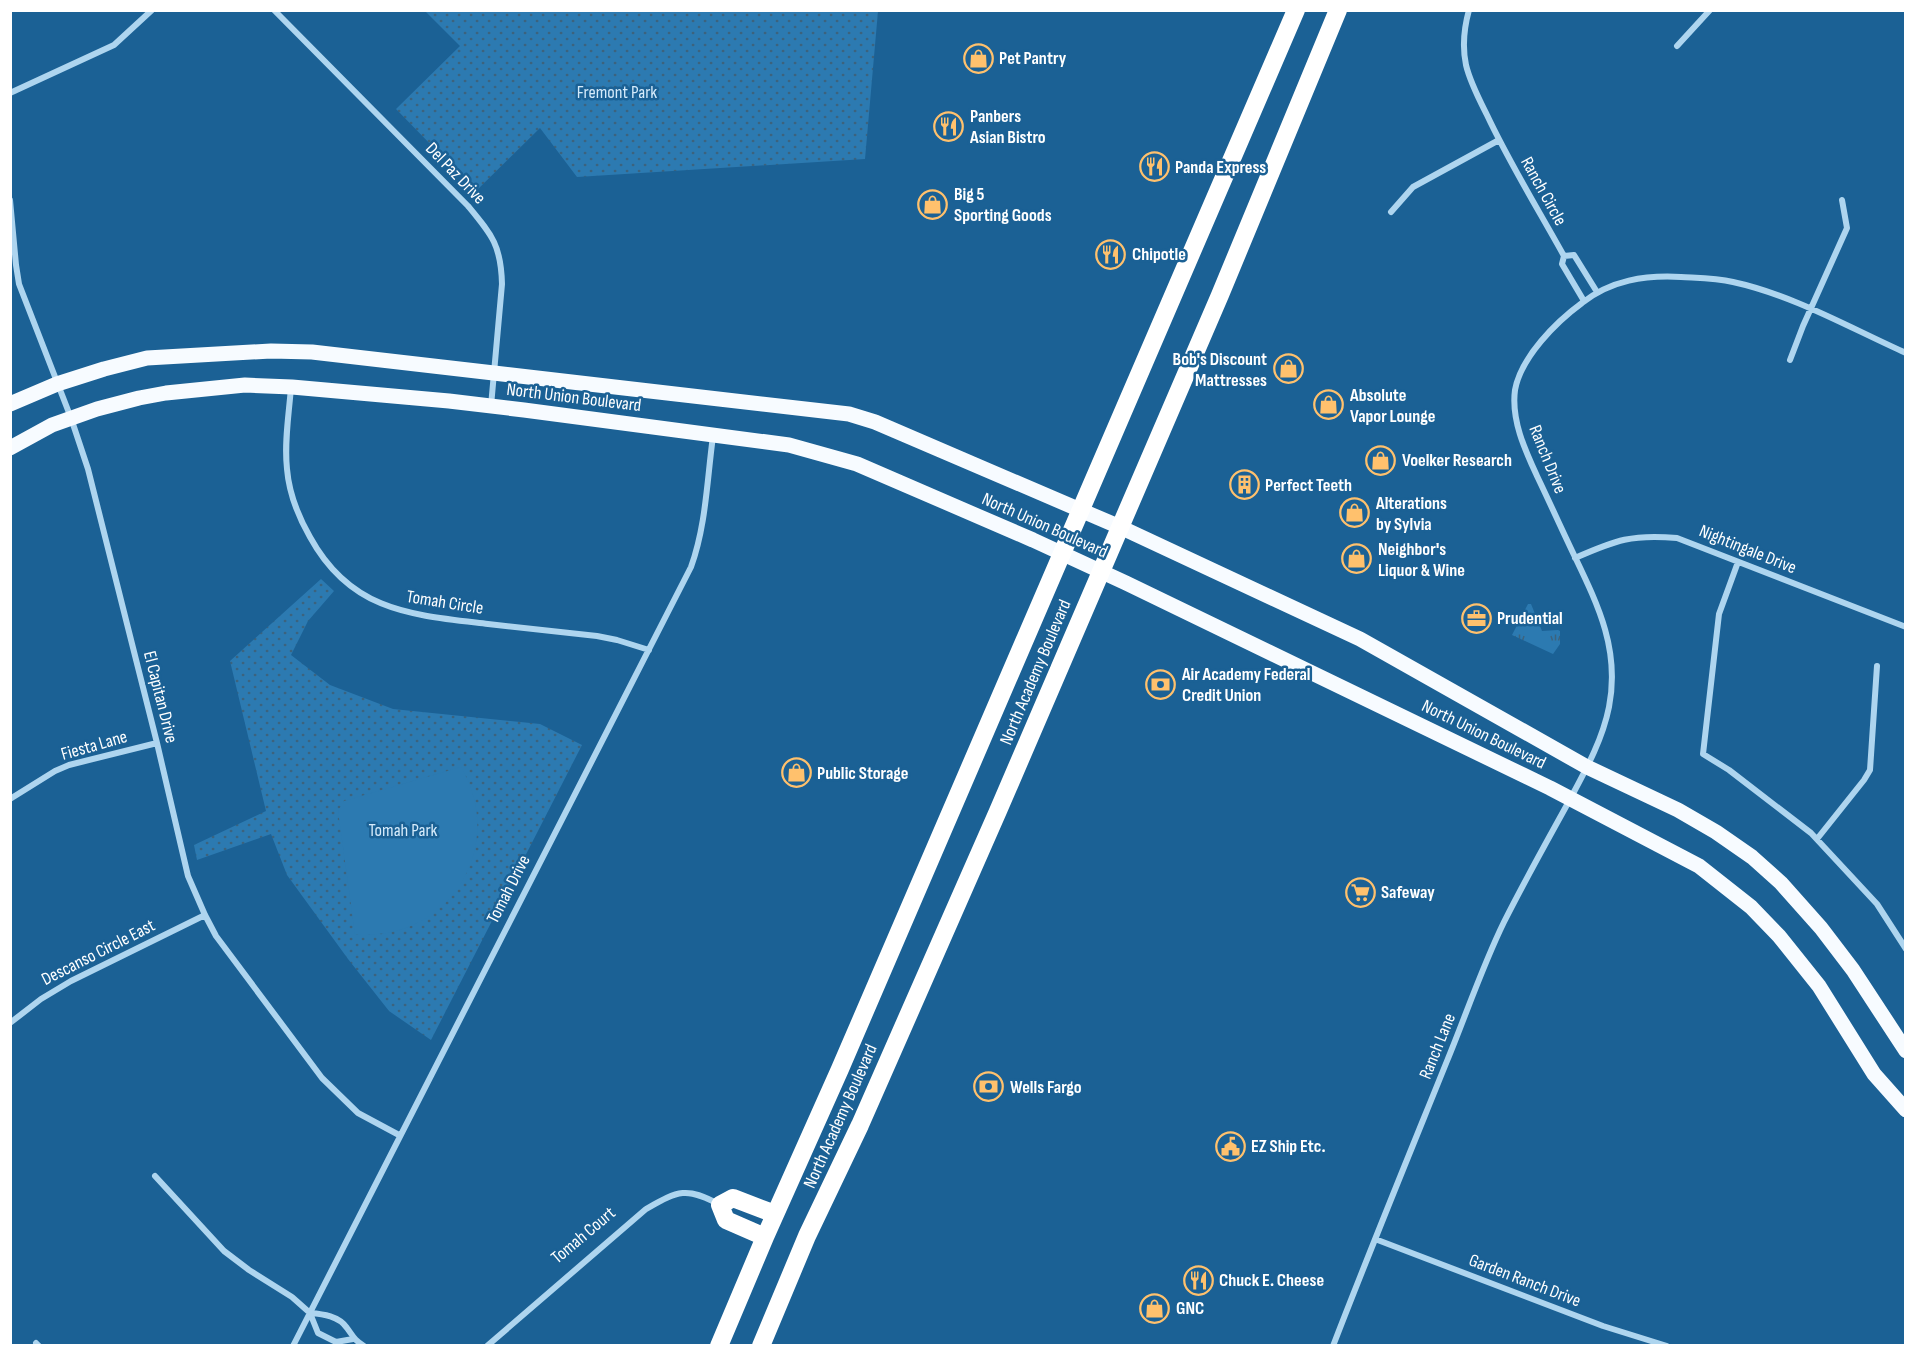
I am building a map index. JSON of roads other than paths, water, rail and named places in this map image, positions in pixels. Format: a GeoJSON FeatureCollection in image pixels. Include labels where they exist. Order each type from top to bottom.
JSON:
{"type":"FeatureCollection","features":[{"type":"Feature","properties":{"kind":"highway","name":"North Academy Boulevard"},"geometry":{"type":"LineString","coordinates":[[719,1346],[1296,10]]}},
{"type":"Feature","properties":{"kind":"highway","name":"North Academy Boulevard"},"geometry":{"type":"LineString","coordinates":[[761,1346],[807,1236],[865,1114],[1220,295],[1338,10]]}},
{"type":"Feature","properties":{"kind":"highway","name":"Tomah Court"},"geometry":{"type":"LineString","coordinates":[[765,1237],[726,1220],[720,1205],[734,1198],[775,1214]]}},
{"type":"Feature","properties":{"kind":"main road","name":"North Union Boulevard"},"geometry":{"type":"LineString","coordinates":[[10,404],[57,384],[147,358],[271,351],[312,352],[849,414],[875,422],[1120,526],[1360,639],[1587,767],[1678,810],[1716,832],[1752,857],[1781,883],[1821,928],[1853,970],[1905,1051]]}},
{"type":"Feature","properties":{"kind":"main road","name":"North Union Boulevard"},"geometry":{"type":"LineString","coordinates":[[10,448],[52,425],[128,400],[166,393],[245,385],[291,387],[491,406],[789,445],[857,464],[1100,571],[1420,724],[1684,856],[1752,907],[1801,961],[1874,1074],[1905,1110]]}},
{"type":"Feature","properties":{"kind":"street"},"geometry":{"type":"LineString","coordinates":[[10,93],[114,45],[152,10]]}},
{"type":"Feature","properties":{"kind":"street","name":"Del Paz Drive"},"geometry":{"type":"LineString","coordinates":[[274,10],[468,206],[490,233],[498,247],[502,274],[491,406]]}},
{"type":"Feature","properties":{"kind":"street","name":"Ranch Circle"},"geometry":{"type":"LineString","coordinates":[[1469,10],[1465,24],[1464,44],[1466,65],[1473,86],[1499,140],[1564,256],[1562,264],[1584,301]]}},
{"type":"Feature","properties":{"kind":"street"},"geometry":{"type":"LineString","coordinates":[[1677,46],[1710,10]]}},
{"type":"Feature","properties":{"kind":"street"},"geometry":{"type":"LineString","coordinates":[[1391,212],[1413,188],[1499,140]]}},
{"type":"Feature","properties":{"kind":"street","name":"El Capitan Drive"},"geometry":{"type":"LineString","coordinates":[[10,200],[19,284],[88,469],[188,876],[216,936],[322,1078],[358,1113],[399,1135]]}},
{"type":"Feature","properties":{"kind":"street"},"geometry":{"type":"LineString","coordinates":[[1790,360],[1847,228],[1842,200]]}},
{"type":"Feature","properties":{"kind":"street","name":"Ranch Circle"},"geometry":{"type":"LineString","coordinates":[[1564,256],[1574,255],[1597,292]]}},
{"type":"Feature","properties":{"kind":"street","name":"Ranch Drive"},"geometry":{"type":"LineString","coordinates":[[1587,767],[1609,709],[1612,681],[1611,654],[1606,629],[1519,432],[1515,409],[1515,389],[1532,353],[1557,324],[1597,292],[1611,285],[1642,278],[1665,276],[1732,282],[1768,292],[1905,353]]}},
{"type":"Feature","properties":{"kind":"street","name":"Tomah Circle"},"geometry":{"type":"LineString","coordinates":[[291,387],[286,468],[292,498],[303,525],[318,551],[333,572],[352,588],[384,605],[425,617],[597,636],[649,650]]}},
{"type":"Feature","properties":{"kind":"street","name":"Tomah Drive"},"geometry":{"type":"LineString","coordinates":[[293,1346],[691,567],[698,548],[713,435]]}},
{"type":"Feature","properties":{"kind":"street","name":"Nightingale Drive"},"geometry":{"type":"LineString","coordinates":[[1575,558],[1616,541],[1642,536],[1677,538],[1905,627]]}},
{"type":"Feature","properties":{"kind":"street"},"geometry":{"type":"LineString","coordinates":[[1738,562],[1719,614],[1703,754],[1729,770],[1811,833],[1877,904],[1905,950]]}},
{"type":"Feature","properties":{"kind":"street"},"geometry":{"type":"LineString","coordinates":[[1817,839],[1870,770],[1877,666]]}},
{"type":"Feature","properties":{"kind":"street","name":"Fiesta Lane"},"geometry":{"type":"LineString","coordinates":[[10,799],[69,765],[157,743]]}},
{"type":"Feature","properties":{"kind":"street","name":"Ranch Lane"},"geometry":{"type":"LineString","coordinates":[[1333,1346],[1503,924],[1587,767]]}},
{"type":"Feature","properties":{"kind":"street","name":"Descanso Circle East"},"geometry":{"type":"LineString","coordinates":[[10,1023],[41,999],[71,981],[205,915]]}},
{"type":"Feature","properties":{"kind":"street"},"geometry":{"type":"LineString","coordinates":[[155,1176],[224,1251],[292,1297],[310,1313],[318,1333],[336,1342],[353,1340],[364,1346]]}},
{"type":"Feature","properties":{"kind":"street","name":"Tomah Court"},"geometry":{"type":"LineString","coordinates":[[487,1346],[646,1209],[669,1196],[688,1191],[705,1196],[720,1205]]}},
{"type":"Feature","properties":{"kind":"street","name":"Garden Ranch Drive"},"geometry":{"type":"LineString","coordinates":[[1375,1239],[1603,1326],[1667,1346]]}},
{"type":"Feature","properties":{"kind":"street"},"geometry":{"type":"LineString","coordinates":[[310,1313],[329,1315],[346,1325],[353,1340]]}},
{"type":"Feature","properties":{"kind":"place","name":"Pet Pantry"},"geometry":{"type":"Point","coordinates":[978,58]}},
{"type":"Feature","properties":{"kind":"place","name":"Panbers Asian Bistro"},"geometry":{"type":"Point","coordinates":[949,126]}},
{"type":"Feature","properties":{"kind":"place","name":"Panda Express"},"geometry":{"type":"Point","coordinates":[1154,167]}},
{"type":"Feature","properties":{"kind":"place","name":"Big 5 Sporting Goods"},"geometry":{"type":"Point","coordinates":[933,204]}},
{"type":"Feature","properties":{"kind":"place","name":"Chipotle"},"geometry":{"type":"Point","coordinates":[1111,254]}},
{"type":"Feature","properties":{"kind":"place","name":"Bob's Discount Mattresses"},"geometry":{"type":"Point","coordinates":[1288,369]}},
{"type":"Feature","properties":{"kind":"place","name":"Absolute Vapor Lounge"},"geometry":{"type":"Point","coordinates":[1329,405]}},
{"type":"Feature","properties":{"kind":"place","name":"Voelker Research"},"geometry":{"type":"Point","coordinates":[1381,460]}},
{"type":"Feature","properties":{"kind":"place","name":"Perfect Teeth"},"geometry":{"type":"Point","coordinates":[1244,485]}},
{"type":"Feature","properties":{"kind":"place","name":"Alterations by Sylvia"},"geometry":{"type":"Point","coordinates":[1355,513]}},
{"type":"Feature","properties":{"kind":"place","name":"Neighbor's Liquor & Wine"},"geometry":{"type":"Point","coordinates":[1357,559]}},
{"type":"Feature","properties":{"kind":"place","name":"Prudential"},"geometry":{"type":"Point","coordinates":[1476,618]}},
{"type":"Feature","properties":{"kind":"place","name":"Air Academy Federal Credit Union"},"geometry":{"type":"Point","coordinates":[1161,684]}},
{"type":"Feature","properties":{"kind":"place","name":"Public Storage"},"geometry":{"type":"Point","coordinates":[796,773]}},
{"type":"Feature","properties":{"kind":"place","name":"Safeway"},"geometry":{"type":"Point","coordinates":[1360,892]}},
{"type":"Feature","properties":{"kind":"place","name":"Wells Fargo"},"geometry":{"type":"Point","coordinates":[989,1087]}},
{"type":"Feature","properties":{"kind":"place","name":"EZ Ship Etc."},"geometry":{"type":"Point","coordinates":[1230,1146]}},
{"type":"Feature","properties":{"kind":"place","name":"Chuck E. Cheese"},"geometry":{"type":"Point","coordinates":[1198,1280]}},
{"type":"Feature","properties":{"kind":"place","name":"GNC"},"geometry":{"type":"Point","coordinates":[1155,1308]}},
{"type":"Feature","properties":{"kind":"park label","name":"Fremont Park"},"geometry":{"type":"Point","coordinates":[617,92]}},
{"type":"Feature","properties":{"kind":"park label","name":"Tomah Park"},"geometry":{"type":"Point","coordinates":[403,830]}}]}
